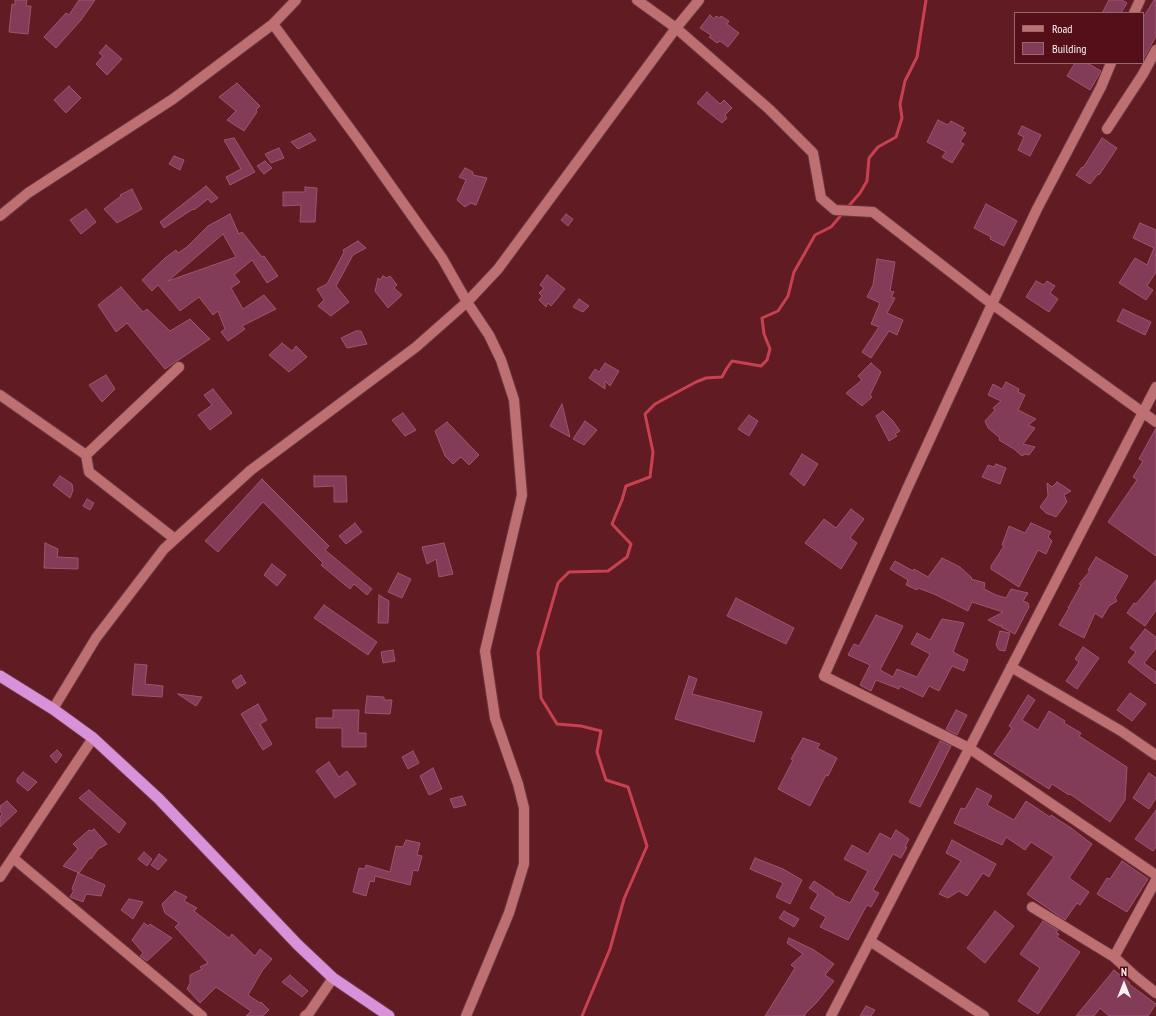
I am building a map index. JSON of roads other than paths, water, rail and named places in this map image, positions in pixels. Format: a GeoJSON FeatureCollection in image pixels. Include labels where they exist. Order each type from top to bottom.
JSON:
{"type":"FeatureCollection","features":[{"type":"Feature","properties":{"kind":"highway"},"geometry":{"type":"LineString","coordinates":[[0,676],[53,709],[93,738],[159,799],[298,945],[333,978],[389,1016]]}},
{"type":"Feature","properties":{"kind":"street"},"geometry":{"type":"LineString","coordinates":[[0,216],[28,193],[173,99],[273,24],[296,0]]}},
{"type":"Feature","properties":{"kind":"street"},"geometry":{"type":"LineString","coordinates":[[637,0],[676,28],[769,109],[813,153],[821,198],[835,210],[873,212],[992,304],[1156,422]]}},
{"type":"Feature","properties":{"kind":"street"},"geometry":{"type":"LineString","coordinates":[[53,709],[96,638],[164,549],[251,470],[416,347],[467,302],[498,269],[676,28],[699,0]]}},
{"type":"Feature","properties":{"kind":"street"},"geometry":{"type":"LineString","coordinates":[[1134,12],[1140,0]]}},
{"type":"Feature","properties":{"kind":"street"},"geometry":{"type":"LineString","coordinates":[[273,24],[359,141],[442,258],[467,302],[489,335],[501,360],[514,400],[522,495],[485,651],[495,718],[518,784],[524,808],[524,864],[509,913],[466,1016]]}},
{"type":"Feature","properties":{"kind":"street"},"geometry":{"type":"LineString","coordinates":[[1107,129],[1143,74],[1156,50]]}},
{"type":"Feature","properties":{"kind":"street"},"geometry":{"type":"LineString","coordinates":[[1112,64],[1037,210],[992,304],[907,489],[824,676],[969,748],[1156,875]]}},
{"type":"Feature","properties":{"kind":"street"},"geometry":{"type":"LineString","coordinates":[[86,455],[178,367]]}},
{"type":"Feature","properties":{"kind":"street"},"geometry":{"type":"LineString","coordinates":[[832,1016],[1156,386]]}},
{"type":"Feature","properties":{"kind":"street"},"geometry":{"type":"LineString","coordinates":[[0,395],[86,455],[89,472],[175,539]]}},
{"type":"Feature","properties":{"kind":"street"},"geometry":{"type":"LineString","coordinates":[[1011,667],[1155,752]]}},
{"type":"Feature","properties":{"kind":"street"},"geometry":{"type":"LineString","coordinates":[[0,877],[93,738]]}},
{"type":"Feature","properties":{"kind":"street"},"geometry":{"type":"LineString","coordinates":[[13,858],[202,1016]]}},
{"type":"Feature","properties":{"kind":"street"},"geometry":{"type":"LineString","coordinates":[[1114,957],[1156,880]]}},
{"type":"Feature","properties":{"kind":"street"},"geometry":{"type":"LineString","coordinates":[[1032,908],[1114,957],[1156,993]]}},
{"type":"Feature","properties":{"kind":"street"},"geometry":{"type":"LineString","coordinates":[[870,941],[984,1016]]}},
{"type":"Feature","properties":{"kind":"street"},"geometry":{"type":"LineString","coordinates":[[305,1016],[309,1013],[333,978]]}},
{"type":"Feature","properties":{"kind":"waterway"},"geometry":{"type":"LineString","coordinates":[[847,208],[860,193],[867,181],[869,158],[878,147],[896,137],[902,118],[900,104],[905,81],[917,57],[926,0]]}},
{"type":"Feature","properties":{"kind":"waterway"},"geometry":{"type":"LineString","coordinates":[[582,1016],[610,949],[624,899],[647,846],[628,787],[606,780],[597,752],[601,731],[581,726],[557,724],[541,698],[538,652],[558,583],[569,572],[608,571],[627,557],[631,544],[612,524],[626,486],[650,477],[653,452],[645,414],[655,404],[696,382],[706,378],[722,377],[732,361],[761,366],[767,360],[770,349],[764,334],[762,318],[778,311],[788,296],[794,272],[815,235],[831,227],[843,213]]}}]}
